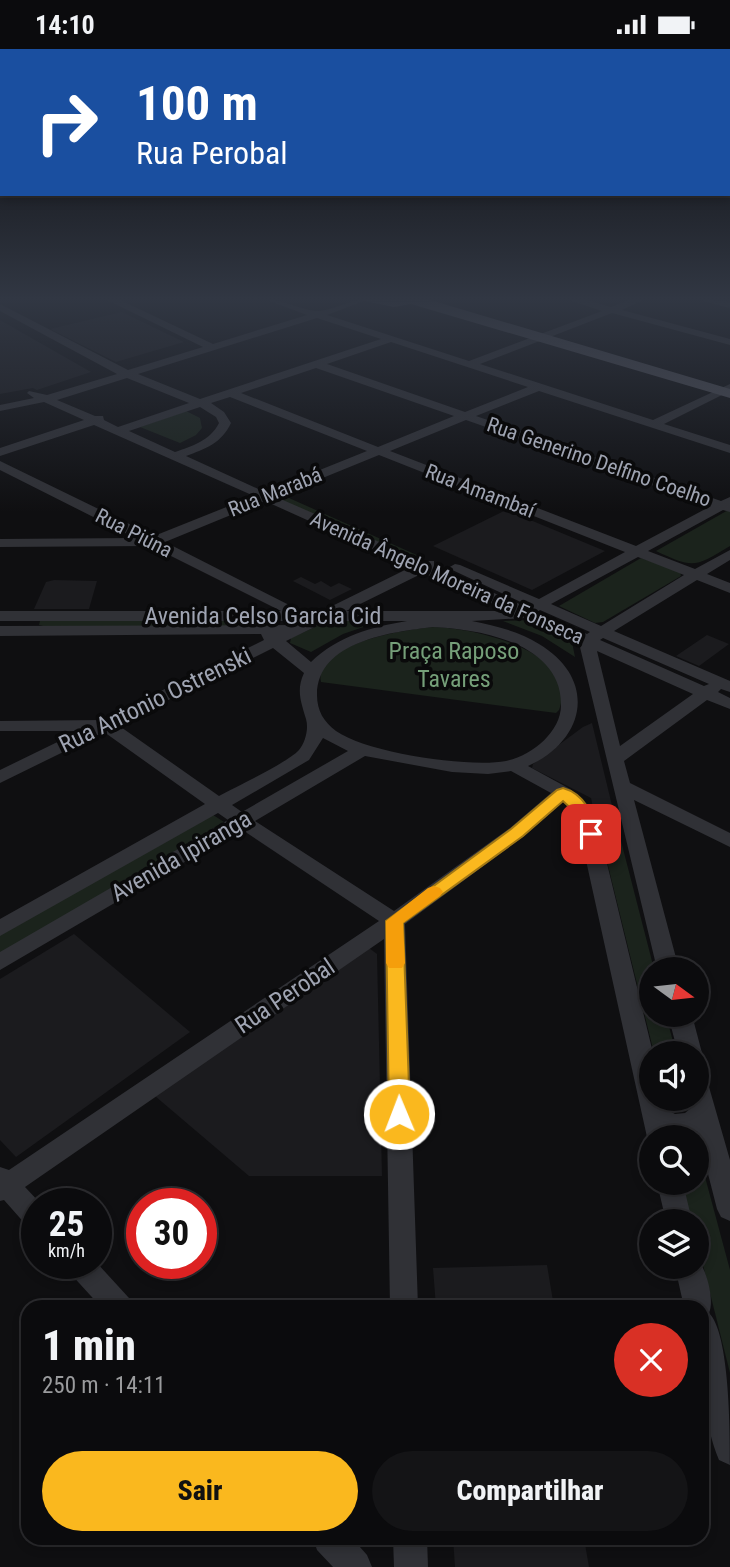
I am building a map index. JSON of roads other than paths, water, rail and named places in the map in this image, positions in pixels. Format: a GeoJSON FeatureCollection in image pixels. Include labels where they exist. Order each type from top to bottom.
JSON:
{"type":"FeatureCollection","features":[{"type":"Feature","properties":{"kind":"main road"},"geometry":{"type":"LineString","coordinates":[[657,370],[728,389]]}},
{"type":"Feature","properties":{"kind":"main road"},"geometry":{"type":"LineString","coordinates":[[669,370],[728,389]]}},
{"type":"Feature","properties":{"kind":"street"},"geometry":{"type":"LineString","coordinates":[[96,370],[102,373]]}},
{"type":"Feature","properties":{"kind":"street"},"geometry":{"type":"LineString","coordinates":[[42,394],[93,421],[177,451],[215,438],[224,426],[220,415],[109,370]]}},
{"type":"Feature","properties":{"kind":"street"},"geometry":{"type":"LineString","coordinates":[[58,396],[123,370]]}},
{"type":"Feature","properties":{"kind":"street"},"geometry":{"type":"LineString","coordinates":[[127,374],[140,370]]}},
{"type":"Feature","properties":{"kind":"street"},"geometry":{"type":"LineString","coordinates":[[117,431],[299,370]]}},
{"type":"Feature","properties":{"kind":"street","name":"Rua Generino Delfino Coelho"},"geometry":{"type":"LineString","coordinates":[[333,370],[728,505]]}},
{"type":"Feature","properties":{"kind":"street"},"geometry":{"type":"LineString","coordinates":[[489,370],[730,449]]}},
{"type":"Feature","properties":{"kind":"street"},"geometry":{"type":"LineString","coordinates":[[0,408],[102,373],[127,374],[195,405]]}},
{"type":"Feature","properties":{"kind":"street","name":"Rua Marabá"},"geometry":{"type":"LineString","coordinates":[[0,543],[152,542],[540,386]]}},
{"type":"Feature","properties":{"kind":"street"},"geometry":{"type":"LineString","coordinates":[[654,424],[728,389]]}},
{"type":"Feature","properties":{"kind":"street","name":"Rua Amambaí"},"geometry":{"type":"LineString","coordinates":[[230,393],[730,589]]}},
{"type":"Feature","properties":{"kind":"street"},"geometry":{"type":"LineString","coordinates":[[0,399],[42,394],[58,396],[132,427],[177,451]]}},
{"type":"Feature","properties":{"kind":"street"},"geometry":{"type":"LineString","coordinates":[[0,452],[107,417]]}},
{"type":"Feature","properties":{"kind":"street","name":"Avenida Ângelo Moreira da Fonseca"},"geometry":{"type":"LineString","coordinates":[[177,451],[430,564],[498,609]]}},
{"type":"Feature","properties":{"kind":"street","name":"Rua Piúna"},"geometry":{"type":"LineString","coordinates":[[0,465],[152,542],[264,615],[300,622]]}},
{"type":"Feature","properties":{"kind":"street"},"geometry":{"type":"LineString","coordinates":[[525,614],[728,505]]}},
{"type":"Feature","properties":{"kind":"street"},"geometry":{"type":"LineString","coordinates":[[594,636],[730,554]]}},
{"type":"Feature","properties":{"kind":"street"},"geometry":{"type":"LineString","coordinates":[[430,564],[540,605],[594,636],[719,688],[730,704]]}},
{"type":"Feature","properties":{"kind":"street","name":"Rua Antonio Ostrenski"},"geometry":{"type":"LineString","coordinates":[[0,777],[257,650],[300,622],[356,609],[430,564]]}},
{"type":"Feature","properties":{"kind":"street","name":"Avenida Celso Garcia Cid"},"geometry":{"type":"LineString","coordinates":[[356,609],[428,616],[498,609],[525,614]]}},
{"type":"Feature","properties":{"kind":"street","name":"Avenida Ângelo Moreira da Fonseca"},"geometry":{"type":"LineString","coordinates":[[525,614],[594,636]]}},
{"type":"Feature","properties":{"kind":"street"},"geometry":{"type":"LineString","coordinates":[[264,615],[276,640],[312,671]]}},
{"type":"Feature","properties":{"kind":"street","name":"Avenida Celso Garcia Cid"},"geometry":{"type":"LineString","coordinates":[[0,631],[26,623],[264,615],[300,622]]}},
{"type":"Feature","properties":{"kind":"street","name":"Avenida Celso Garcia Cid"},"geometry":{"type":"LineString","coordinates":[[0,616],[26,623]]}},
{"type":"Feature","properties":{"kind":"street"},"geometry":{"type":"LineString","coordinates":[[566,679],[571,701],[569,716],[564,727],[543,748],[513,765],[470,767],[362,750],[346,745],[326,732],[315,719],[310,709],[307,688],[312,671],[328,654],[344,644],[428,616],[467,624],[528,645],[550,660],[579,691],[612,753]]}},
{"type":"Feature","properties":{"kind":"street"},"geometry":{"type":"LineString","coordinates":[[390,628],[433,622],[467,624]]}},
{"type":"Feature","properties":{"kind":"street"},"geometry":{"type":"LineString","coordinates":[[594,636],[612,753],[665,957]]}},
{"type":"Feature","properties":{"kind":"street"},"geometry":{"type":"LineString","coordinates":[[257,650],[275,650],[295,655]]}},
{"type":"Feature","properties":{"kind":"street"},"geometry":{"type":"LineString","coordinates":[[612,753],[719,688]]}},
{"type":"Feature","properties":{"kind":"street","name":"Avenida Ipiranga"},"geometry":{"type":"LineString","coordinates":[[0,929],[303,756],[312,746],[316,734],[315,719]]}},
{"type":"Feature","properties":{"kind":"street"},"geometry":{"type":"LineString","coordinates":[[0,726],[106,725],[242,821],[394,921],[404,1300]]}},
{"type":"Feature","properties":{"kind":"street","name":"Avenida Ipiranga"},"geometry":{"type":"LineString","coordinates":[[0,962],[362,750]]}},
{"type":"Feature","properties":{"kind":"street"},"geometry":{"type":"LineString","coordinates":[[513,765],[563,793],[578,804],[584,814],[591,834],[657,1125]]}},
{"type":"Feature","properties":{"kind":"street"},"geometry":{"type":"LineString","coordinates":[[621,786],[730,841]]}},
{"type":"Feature","properties":{"kind":"street","name":"Rua Perobal"},"geometry":{"type":"LineString","coordinates":[[2,1185],[394,921],[517,832],[563,793]]}},
{"type":"Feature","properties":{"kind":"street"},"geometry":{"type":"LineString","coordinates":[[658,1125],[663,1122],[690,1124],[699,1118],[703,1111]]}},
{"type":"Feature","properties":{"kind":"street"},"geometry":{"type":"LineString","coordinates":[[704,1111],[730,1209]]}},
{"type":"Feature","properties":{"kind":"street"},"geometry":{"type":"LineString","coordinates":[[709,1141],[713,1145]]}},
{"type":"Feature","properties":{"kind":"street"},"geometry":{"type":"LineString","coordinates":[[2,1185],[21,1202]]}},
{"type":"Feature","properties":{"kind":"street"},"geometry":{"type":"LineString","coordinates":[[93,1279],[112,1300]]}},
{"type":"Feature","properties":{"kind":"street"},"geometry":{"type":"LineString","coordinates":[[692,1279],[696,1300]]}},
{"type":"Feature","properties":{"kind":"street"},"geometry":{"type":"LineString","coordinates":[[709,1355],[730,1448]]}},
{"type":"Feature","properties":{"kind":"street"},"geometry":{"type":"LineString","coordinates":[[335,1545],[355,1567]]}},
{"type":"Feature","properties":{"kind":"street"},"geometry":{"type":"LineString","coordinates":[[410,1545],[411,1567]]}},
{"type":"Feature","properties":{"kind":"park label","name":"Praça Raposo Tavares"},"geometry":{"type":"Point","coordinates":[454,665]}}]}
